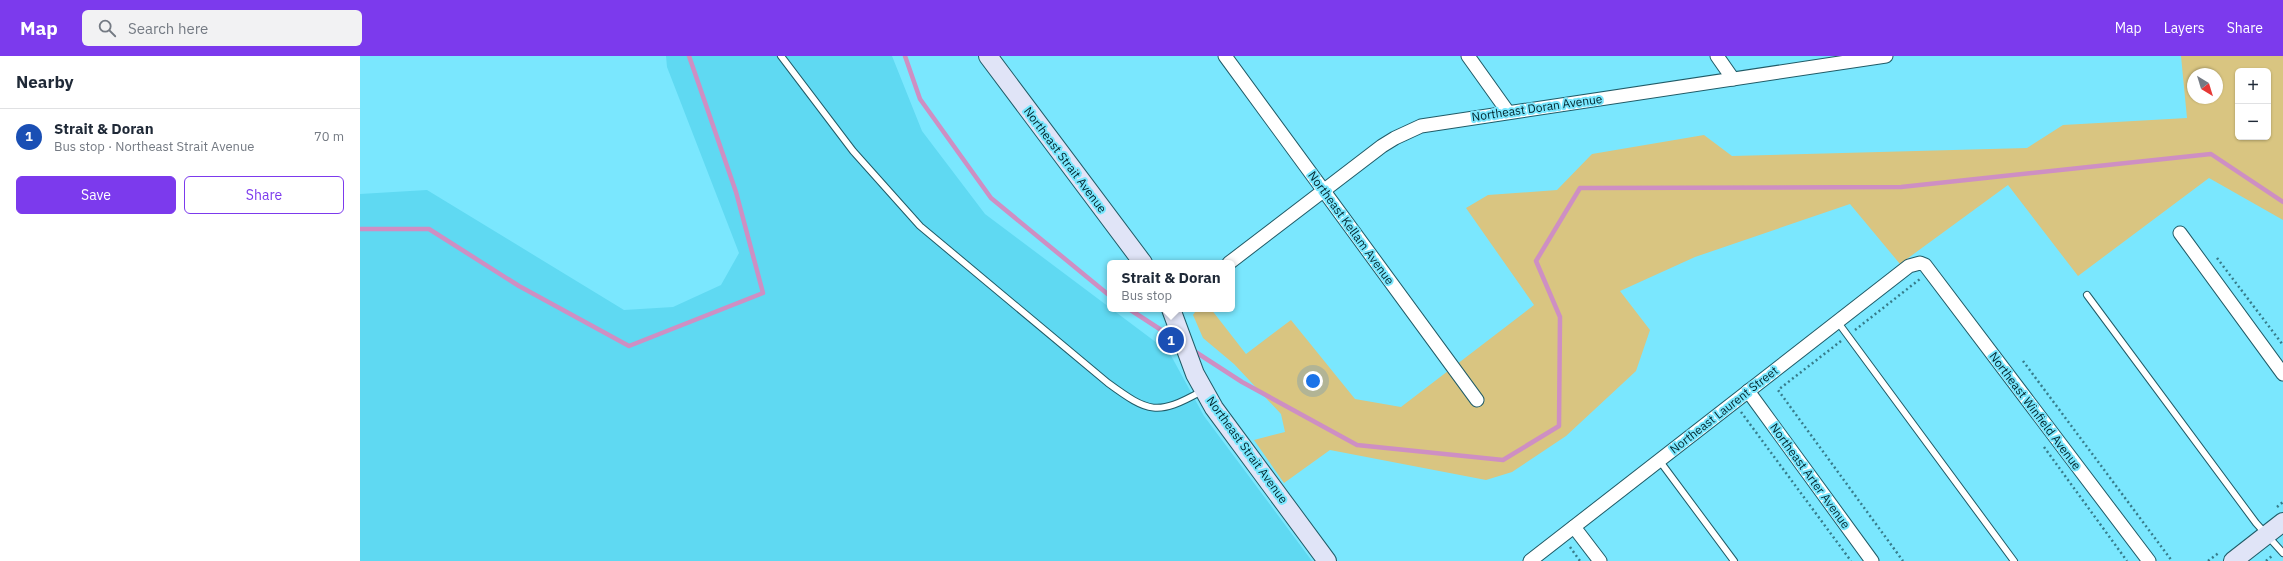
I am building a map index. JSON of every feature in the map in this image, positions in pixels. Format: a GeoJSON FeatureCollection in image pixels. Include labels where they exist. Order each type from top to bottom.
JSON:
{"type":"FeatureCollection","features":[{"type":"Feature","properties":{"kind":"main road","name":"Northeast Strait Avenue"},"geometry":{"type":"LineString","coordinates":[[988,56],[1141,260]]}},
{"type":"Feature","properties":{"kind":"main road","name":"Northeast Strait Avenue"},"geometry":{"type":"LineString","coordinates":[[1172,312],[1181,341],[1214,408],[1328,561]]}},
{"type":"Feature","properties":{"kind":"main road"},"geometry":{"type":"LineString","coordinates":[[2233,561],[2283,522]]}},
{"type":"Feature","properties":{"kind":"street","name":"Northeast Kellam Avenue"},"geometry":{"type":"LineString","coordinates":[[1224,56],[1477,400]]}},
{"type":"Feature","properties":{"kind":"street"},"geometry":{"type":"LineString","coordinates":[[1468,56],[1508,112]]}},
{"type":"Feature","properties":{"kind":"street"},"geometry":{"type":"LineString","coordinates":[[1717,56],[1733,79]]}},
{"type":"Feature","properties":{"kind":"street","name":"Northeast Doran Avenue"},"geometry":{"type":"LineString","coordinates":[[1234,260],[1382,146],[1408,131],[1434,123],[1886,56]]}},
{"type":"Feature","properties":{"kind":"street"},"geometry":{"type":"LineString","coordinates":[[2180,233],[2283,374]]}},
{"type":"Feature","properties":{"kind":"street","name":"Northeast Laurent Street"},"geometry":{"type":"LineString","coordinates":[[1530,561],[1908,266],[1920,263]]}},
{"type":"Feature","properties":{"kind":"street","name":"Northeast Winfield Avenue"},"geometry":{"type":"LineString","coordinates":[[1920,263],[1925,265],[2150,561]]}},
{"type":"Feature","properties":{"kind":"street","name":"Northeast Arter Avenue"},"geometry":{"type":"LineString","coordinates":[[1748,391],[1872,561]]}},
{"type":"Feature","properties":{"kind":"street"},"geometry":{"type":"LineString","coordinates":[[1574,527],[1600,561]]}},
{"type":"Feature","properties":{"kind":"lane"},"geometry":{"type":"LineString","coordinates":[[781,56],[857,156],[920,226],[1108,383],[1135,403],[1160,409],[1182,402],[1204,390]]}},
{"type":"Feature","properties":{"kind":"lane"},"geometry":{"type":"LineString","coordinates":[[2087,295],[2266,535],[2283,553]]}},
{"type":"Feature","properties":{"kind":"lane"},"geometry":{"type":"LineString","coordinates":[[1837,321],[2014,561]]}},
{"type":"Feature","properties":{"kind":"lane"},"geometry":{"type":"LineString","coordinates":[[1659,460],[1734,561]]}},
{"type":"Feature","properties":{"kind":"path"},"geometry":{"type":"LineString","coordinates":[[2218,258],[2283,345]]}},
{"type":"Feature","properties":{"kind":"path"},"geometry":{"type":"LineString","coordinates":[[1903,561],[1778,390],[1920,279],[1925,285]]}},
{"type":"Feature","properties":{"kind":"path"},"geometry":{"type":"LineString","coordinates":[[2023,361],[2172,561]]}},
{"type":"Feature","properties":{"kind":"path"},"geometry":{"type":"LineString","coordinates":[[1734,403],[1851,561]]}},
{"type":"Feature","properties":{"kind":"path"},"geometry":{"type":"LineString","coordinates":[[2043,446],[2127,561]]}},
{"type":"Feature","properties":{"kind":"path"},"geometry":{"type":"LineString","coordinates":[[1562,536],[1580,561]]}},
{"type":"Feature","properties":{"kind":"shaded area"},"geometry":{"type":"Polygon","coordinates":[[[666,56],[892,56],[922,131],[985,214],[1107,306],[1107,312],[1116,312],[1169,352],[1204,416],[1312,561],[360,561],[360,194],[427,190],[624,310],[673,307],[721,285],[739,253],[667,67],[666,56]]]}},
{"type":"Feature","properties":{"kind":"shaded area"},"geometry":{"type":"Polygon","coordinates":[[[2181,56],[2283,56],[2283,220],[2209,178],[2078,276],[2008,185],[1900,264],[1850,204],[1695,257],[1620,291],[1650,330],[1636,371],[1566,436],[1512,472],[1486,480],[1330,450],[1284,483],[1254,440],[1285,432],[1281,414],[1234,364],[1203,338],[1193,315],[1195,312],[1213,312],[1246,354],[1291,320],[1355,399],[1401,407],[1534,305],[1466,208],[1488,195],[1557,190],[1592,154],[1704,135],[1732,156],[2027,148],[2063,125],[2187,118],[2181,56]]]}},
{"type":"Feature","properties":{"kind":"waterway"},"geometry":{"type":"LineString","coordinates":[[360,229],[429,229],[519,286],[629,346],[763,293],[736,192],[689,56]]}},
{"type":"Feature","properties":{"kind":"waterway"},"geometry":{"type":"LineString","coordinates":[[905,56],[920,99],[991,198],[1107,294]]}},
{"type":"Feature","properties":{"kind":"waterway"},"geometry":{"type":"LineString","coordinates":[[1191,349],[1242,382],[1357,445],[1503,460],[1559,426],[1560,317],[1536,261],[1580,188],[1901,187],[2211,154],[2283,202]]}},
{"type":"Feature","properties":{"kind":"waterway"},"geometry":{"type":"LineString","coordinates":[[1134,312],[1175,339]]}},
{"type":"Feature","properties":{"kind":"place","name":"Strait & Doran"},"geometry":{"type":"Point","coordinates":[1171,340]}}]}
